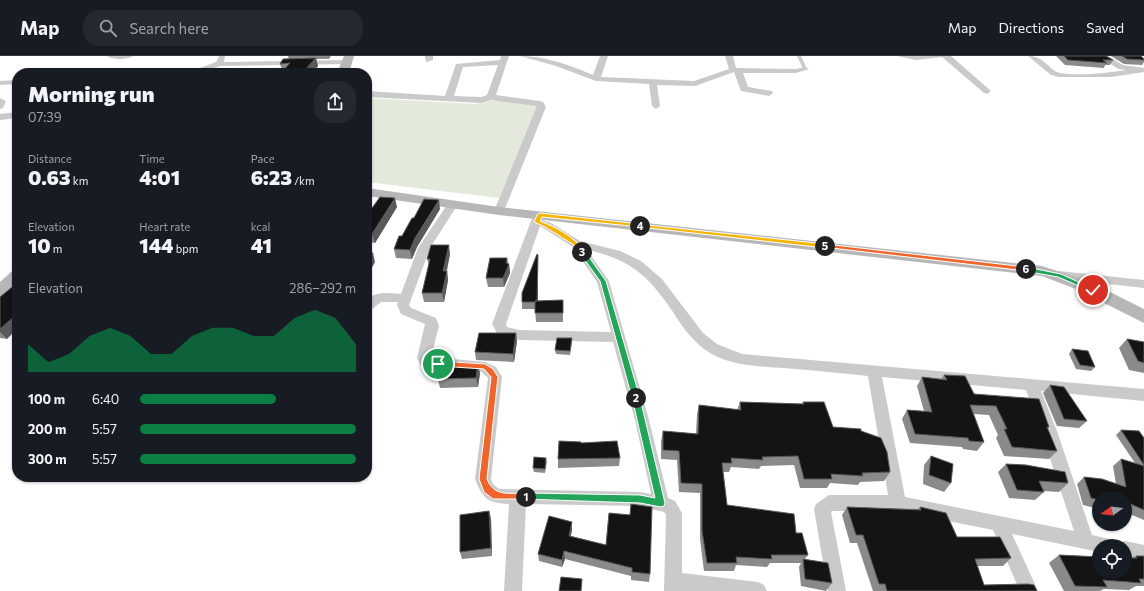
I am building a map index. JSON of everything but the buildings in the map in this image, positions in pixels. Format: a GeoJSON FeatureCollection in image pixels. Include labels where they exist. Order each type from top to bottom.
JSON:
{"type":"FeatureCollection","features":[{"type":"Feature","properties":{"kind":"street"},"geometry":{"type":"LineString","coordinates":[[112,56],[129,56]]}},
{"type":"Feature","properties":{"kind":"street"},"geometry":{"type":"LineString","coordinates":[[219,64],[223,56]]}},
{"type":"Feature","properties":{"kind":"street"},"geometry":{"type":"LineString","coordinates":[[282,63],[287,56]]}},
{"type":"Feature","properties":{"kind":"street"},"geometry":{"type":"LineString","coordinates":[[524,56],[559,64],[596,79],[653,83],[695,84],[735,70],[796,71],[805,69]]}},
{"type":"Feature","properties":{"kind":"street"},"geometry":{"type":"LineString","coordinates":[[596,79],[604,56]]}},
{"type":"Feature","properties":{"kind":"street"},"geometry":{"type":"LineString","coordinates":[[729,56],[744,89],[769,94]]}},
{"type":"Feature","properties":{"kind":"street"},"geometry":{"type":"LineString","coordinates":[[901,56],[916,58],[939,56]]}},
{"type":"Feature","properties":{"kind":"street"},"geometry":{"type":"LineString","coordinates":[[946,56],[987,91]]}},
{"type":"Feature","properties":{"kind":"street"},"geometry":{"type":"LineString","coordinates":[[1032,56],[1054,73],[1059,75],[1111,75],[1143,70]]}},
{"type":"Feature","properties":{"kind":"street"},"geometry":{"type":"LineString","coordinates":[[1103,56],[1121,67],[1143,70]]}},
{"type":"Feature","properties":{"kind":"street"},"geometry":{"type":"LineString","coordinates":[[449,98],[460,66],[504,59],[492,97]]}},
{"type":"Feature","properties":{"kind":"street"},"geometry":{"type":"LineString","coordinates":[[207,68],[219,64],[346,64]]}},
{"type":"Feature","properties":{"kind":"street"},"geometry":{"type":"LineString","coordinates":[[0,83],[12,82]]}},
{"type":"Feature","properties":{"kind":"street"},"geometry":{"type":"LineString","coordinates":[[653,83],[656,106]]}},
{"type":"Feature","properties":{"kind":"street"},"geometry":{"type":"LineString","coordinates":[[372,94],[481,100],[492,97],[537,103],[542,107],[499,211]]}},
{"type":"Feature","properties":{"kind":"street"},"geometry":{"type":"LineString","coordinates":[[0,101],[2,101],[0,106]]}},
{"type":"Feature","properties":{"kind":"street"},"geometry":{"type":"LineString","coordinates":[[0,117],[12,116]]}},
{"type":"Feature","properties":{"kind":"street"},"geometry":{"type":"LineString","coordinates":[[372,195],[380,200],[453,204],[538,218],[888,253],[1042,271],[1059,275],[1144,284]]}},
{"type":"Feature","properties":{"kind":"street"},"geometry":{"type":"LineString","coordinates":[[453,204],[424,248],[404,298],[403,305],[406,310],[431,321],[432,326],[424,358],[426,362],[485,367],[491,371],[495,377],[483,479],[487,489],[496,496],[640,499],[669,506],[674,512],[673,586],[758,591]]}},
{"type":"Feature","properties":{"kind":"street"},"geometry":{"type":"LineString","coordinates":[[538,218],[576,244],[603,281],[642,420],[661,503]]}},
{"type":"Feature","properties":{"kind":"street"},"geometry":{"type":"LineString","coordinates":[[538,218],[499,324],[502,330],[519,335],[619,337]]}},
{"type":"Feature","properties":{"kind":"street"},"geometry":{"type":"LineString","coordinates":[[576,244],[598,248],[637,264],[654,280],[696,333],[708,345],[719,351],[742,359],[1144,395]]}},
{"type":"Feature","properties":{"kind":"street"},"geometry":{"type":"LineString","coordinates":[[1059,275],[1093,290],[1144,318]]}},
{"type":"Feature","properties":{"kind":"street"},"geometry":{"type":"LineString","coordinates":[[372,300],[377,297],[404,298]]}},
{"type":"Feature","properties":{"kind":"street"},"geometry":{"type":"LineString","coordinates":[[874,372],[898,503]]}},
{"type":"Feature","properties":{"kind":"street"},"geometry":{"type":"LineString","coordinates":[[1031,386],[1049,431],[1086,541]]}},
{"type":"Feature","properties":{"kind":"street"},"geometry":{"type":"LineString","coordinates":[[513,591],[518,496]]}},
{"type":"Feature","properties":{"kind":"street"},"geometry":{"type":"LineString","coordinates":[[837,591],[822,510],[829,503],[898,503],[1092,542]]}},
{"type":"Feature","properties":{"kind":"street"},"geometry":{"type":"LineString","coordinates":[[999,524],[1029,591]]}},
{"type":"Feature","properties":{"kind":"street"},"geometry":{"type":"LineString","coordinates":[[1132,551],[1144,553]]}},
{"type":"Feature","properties":{"kind":"lane"},"geometry":{"type":"LineString","coordinates":[[799,56],[805,69]]}},
{"type":"Feature","properties":{"kind":"shaded area"},"geometry":{"type":"Polygon","coordinates":[[[372,98],[476,104],[498,99],[539,103],[499,198],[372,183],[372,98]]]}},
{"type":"Feature","properties":{"kind":"route"},"geometry":{"type":"LineString","coordinates":[[438,364],[485,367],[491,371],[495,377],[483,479],[487,489],[496,496],[640,499],[661,503],[642,420],[603,281],[576,244],[547,225],[536,221],[540,215],[1042,271],[1059,275],[1093,290]]}}]}
